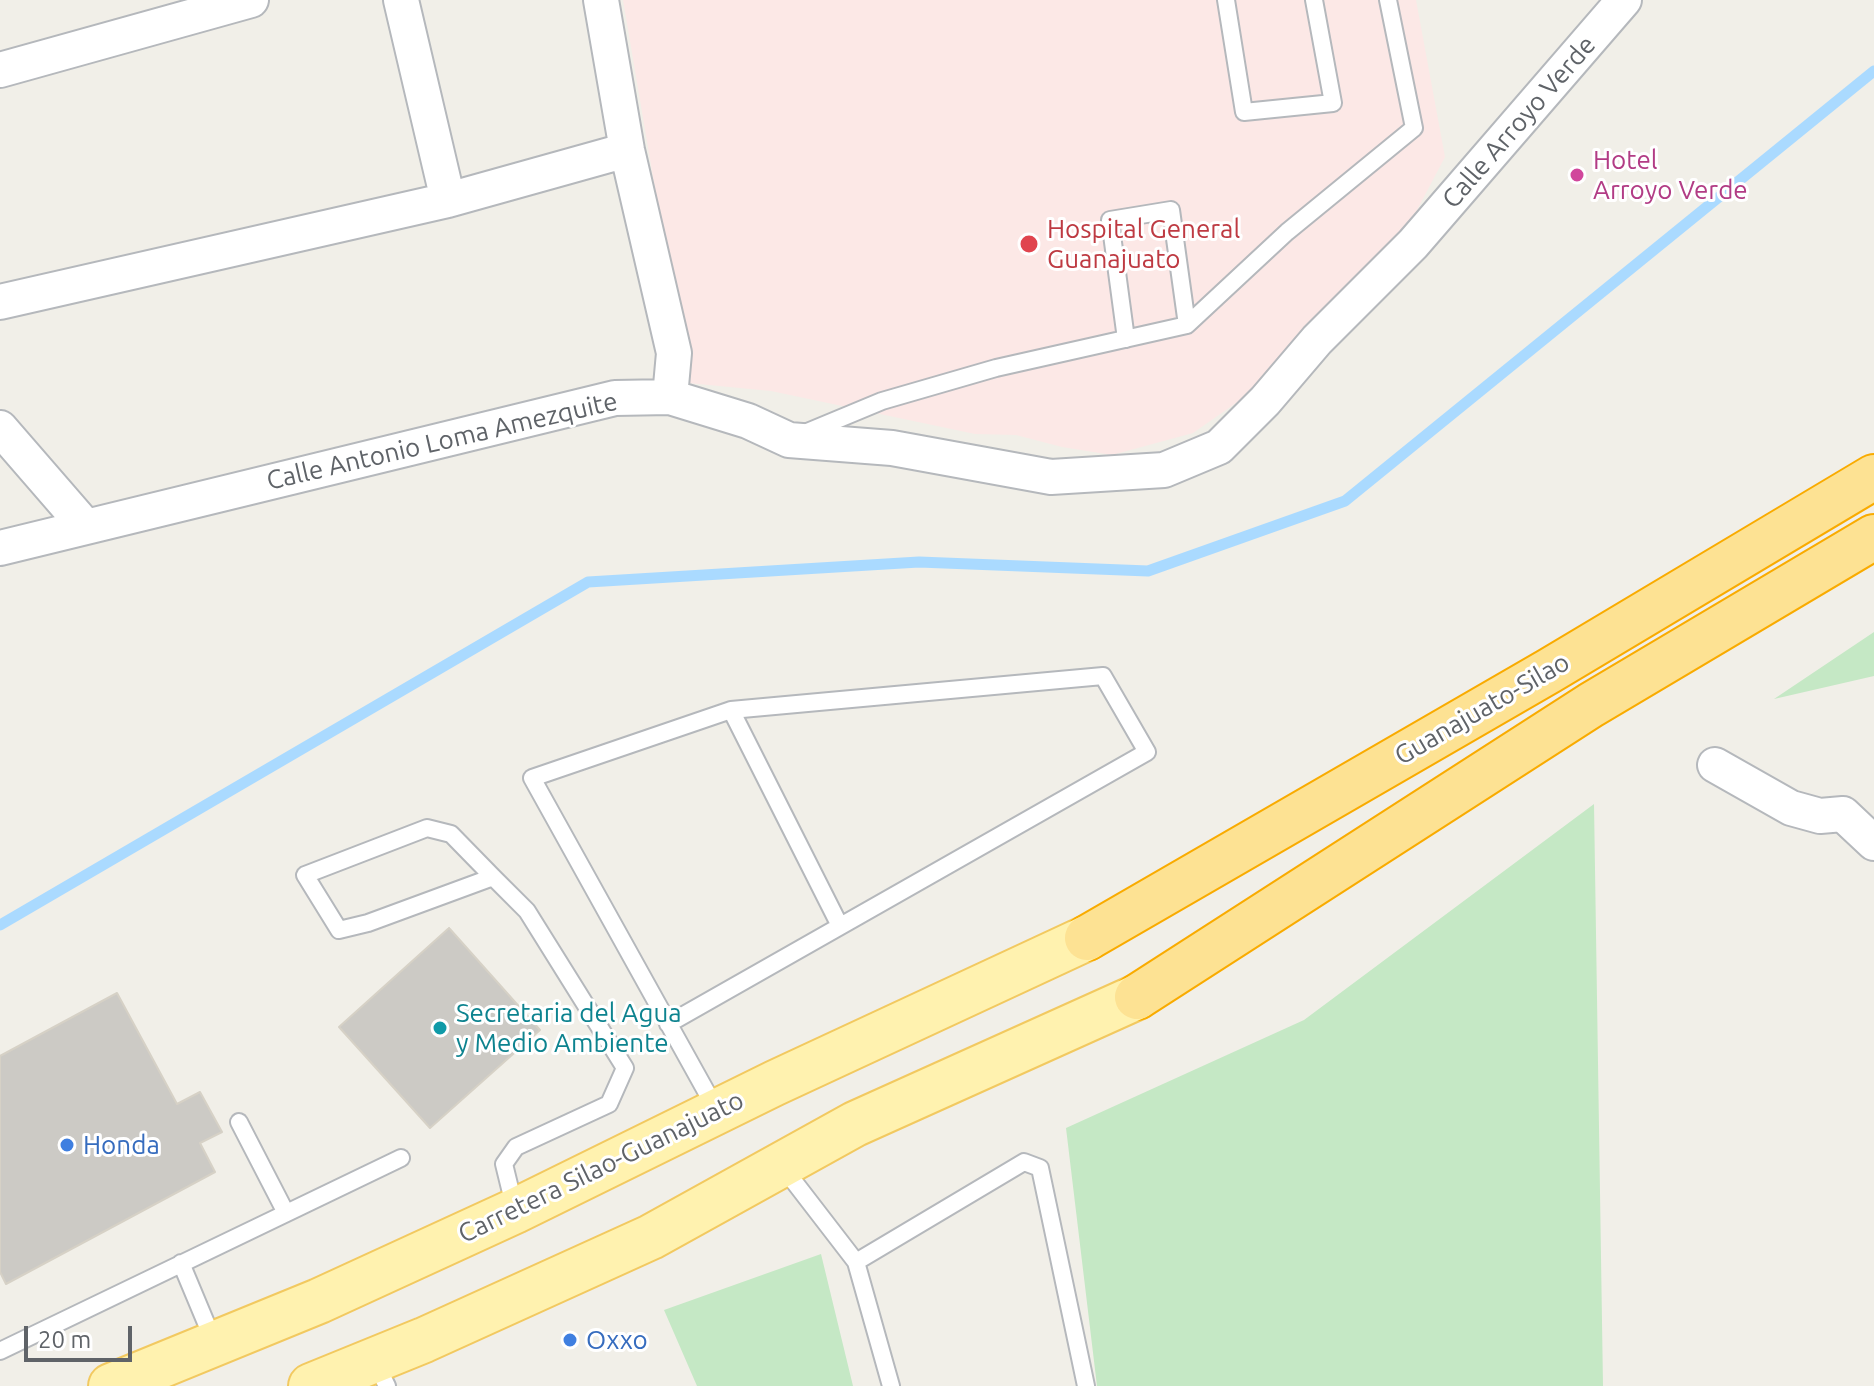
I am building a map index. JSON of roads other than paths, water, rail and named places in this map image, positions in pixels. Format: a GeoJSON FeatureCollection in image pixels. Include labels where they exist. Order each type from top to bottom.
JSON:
{"type":"FeatureCollection","features":[{"type":"Feature","properties":{"kind":"highway","name":"Guanajuato-Silao"},"geometry":{"type":"LineString","coordinates":[[1087,938],[1549,671],[1874,477]]}},
{"type":"Feature","properties":{"kind":"highway","name":"Guanajuato-Silao"},"geometry":{"type":"LineString","coordinates":[[1137,997],[1591,705],[1874,537]]}},
{"type":"Feature","properties":{"kind":"main road","name":"Carretera Silao-Guanajuato"},"geometry":{"type":"LineString","coordinates":[[111,1386],[319,1301],[1087,938]]}},
{"type":"Feature","properties":{"kind":"main road"},"geometry":{"type":"LineString","coordinates":[[311,1386],[380,1373],[424,1340],[651,1237],[855,1124],[1137,997]]}},
{"type":"Feature","properties":{"kind":"street"},"geometry":{"type":"LineString","coordinates":[[0,70],[251,0]]}},
{"type":"Feature","properties":{"kind":"street"},"geometry":{"type":"LineString","coordinates":[[401,0],[448,200]]}},
{"type":"Feature","properties":{"kind":"street"},"geometry":{"type":"LineString","coordinates":[[601,0],[627,150],[674,353],[670,397]]}},
{"type":"Feature","properties":{"kind":"street","name":"Calle Arroyo Verde"},"geometry":{"type":"LineString","coordinates":[[1413,244],[1624,0]]}},
{"type":"Feature","properties":{"kind":"street"},"geometry":{"type":"LineString","coordinates":[[0,302],[448,200],[627,150]]}},
{"type":"Feature","properties":{"kind":"street","name":"Calle Antonio Loma Amezquite"},"geometry":{"type":"LineString","coordinates":[[0,548],[615,398],[670,397],[748,421],[789,440],[892,448],[1051,477],[1164,470],[1219,447],[1265,401],[1317,340],[1413,244]]}},
{"type":"Feature","properties":{"kind":"street"},"geometry":{"type":"LineString","coordinates":[[0,428],[85,526]]}},
{"type":"Feature","properties":{"kind":"street"},"geometry":{"type":"LineString","coordinates":[[1715,765],[1791,808],[1820,816],[1859,813],[1874,843]]}},
{"type":"Feature","properties":{"kind":"lane"},"geometry":{"type":"LineString","coordinates":[[1226,0],[1244,112],[1333,103],[1314,0]]}},
{"type":"Feature","properties":{"kind":"lane"},"geometry":{"type":"LineString","coordinates":[[789,440],[882,401],[996,368],[1187,325],[1287,232],[1414,128],[1388,0]]}},
{"type":"Feature","properties":{"kind":"lane"},"geometry":{"type":"LineString","coordinates":[[1126,339],[1110,220],[1171,210],[1187,325]]}},
{"type":"Feature","properties":{"kind":"lane"},"geometry":{"type":"LineString","coordinates":[[668,1024],[1147,752],[1103,676],[731,710],[532,778],[668,1024],[717,1112]]}},
{"type":"Feature","properties":{"kind":"lane"},"geometry":{"type":"LineString","coordinates":[[731,710],[840,926]]}},
{"type":"Feature","properties":{"kind":"lane"},"geometry":{"type":"LineString","coordinates":[[493,877],[368,923],[339,930],[305,875],[427,828],[451,834],[527,911],[625,1068],[609,1104],[516,1147],[504,1164],[515,1211]]}},
{"type":"Feature","properties":{"kind":"lane"},"geometry":{"type":"LineString","coordinates":[[239,1122],[286,1213]]}},
{"type":"Feature","properties":{"kind":"lane"},"geometry":{"type":"LineString","coordinates":[[0,1351],[401,1158]]}},
{"type":"Feature","properties":{"kind":"lane"},"geometry":{"type":"LineString","coordinates":[[856,1262],[1024,1162],[1040,1168],[1086,1386]]}},
{"type":"Feature","properties":{"kind":"lane"},"geometry":{"type":"LineString","coordinates":[[781,1165],[856,1262],[891,1386]]}},
{"type":"Feature","properties":{"kind":"lane"},"geometry":{"type":"LineString","coordinates":[[181,1263],[214,1344]]}},
{"type":"Feature","properties":{"kind":"waterway"},"geometry":{"type":"LineString","coordinates":[[0,925],[588,582],[919,562],[1148,571],[1345,501],[1874,71]]}},
{"type":"Feature","properties":{"kind":"place","name":"Hotel Arroyo Verde"},"geometry":{"type":"Point","coordinates":[1577,175]}},
{"type":"Feature","properties":{"kind":"place","name":"Hospital General Guanajuato"},"geometry":{"type":"Point","coordinates":[1029,244]}},
{"type":"Feature","properties":{"kind":"place","name":"Secretaria del Agua y Medio Ambiente"},"geometry":{"type":"Point","coordinates":[440,1028]}},
{"type":"Feature","properties":{"kind":"place","name":"Honda"},"geometry":{"type":"Point","coordinates":[67,1145]}},
{"type":"Feature","properties":{"kind":"place","name":"Oxxo"},"geometry":{"type":"Point","coordinates":[570,1340]}}]}
